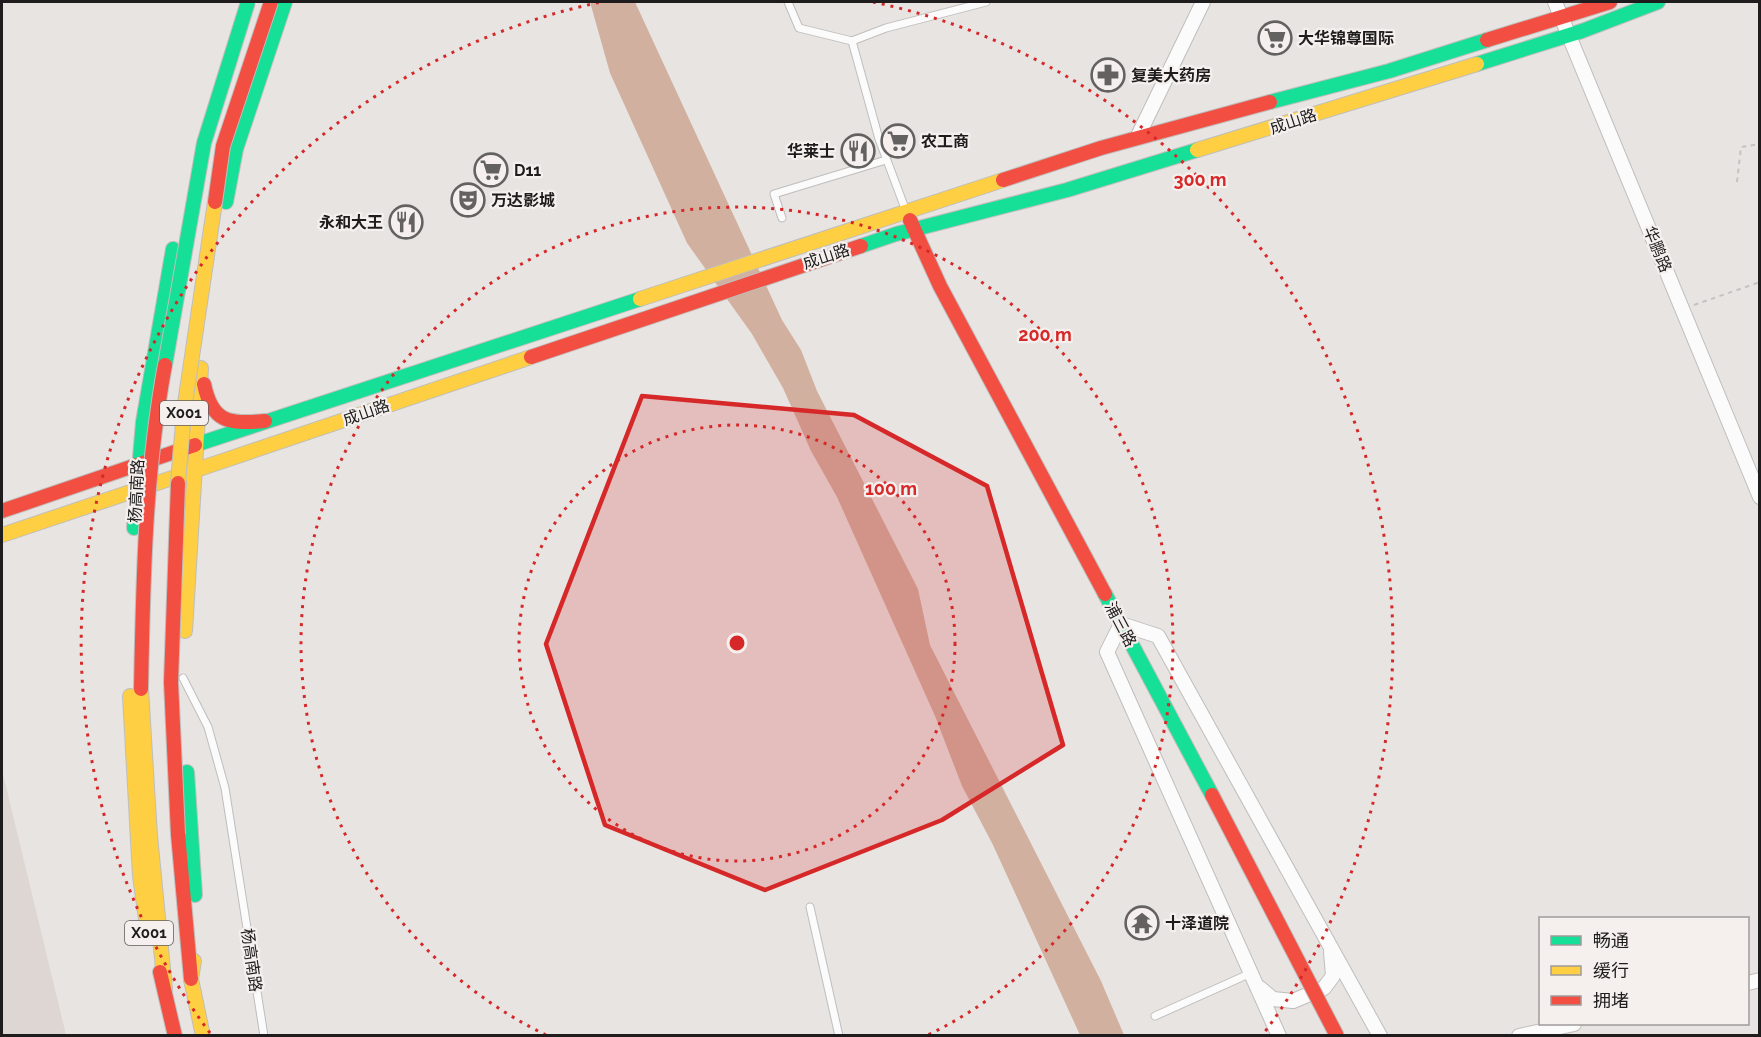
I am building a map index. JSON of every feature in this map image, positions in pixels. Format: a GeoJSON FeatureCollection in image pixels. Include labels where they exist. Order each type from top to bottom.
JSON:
{"type":"FeatureCollection","features":[{"type":"Feature","properties":{"kind":"main road","name":"杨高南路"},"geometry":{"type":"LineString","coordinates":[[175,1035],[165,989],[150,941],[140,876],[131,749],[130,659],[136,464],[150,368],[192,144],[239,2]]}},
{"type":"Feature","properties":{"kind":"main road","name":"杨高南路"},"geometry":{"type":"LineString","coordinates":[[165,989],[150,836],[141,689],[144,536],[156,413],[204,143],[248,2]]}},
{"type":"Feature","properties":{"kind":"main road","name":"杨高南路"},"geometry":{"type":"LineString","coordinates":[[203,1035],[191,980],[178,834],[171,682],[176,502],[184,410],[223,146],[272,2]]}},
{"type":"Feature","properties":{"kind":"main road","name":"杨高南路"},"geometry":{"type":"LineString","coordinates":[[191,980],[196,940],[183,678],[193,471],[203,333],[236,149],[285,2]]}},
{"type":"Feature","properties":{"kind":"main road","name":"成山路"},"geometry":{"type":"LineString","coordinates":[[2,511],[265,421],[1137,138],[1389,71],[1563,19],[1610,2]]}},
{"type":"Feature","properties":{"kind":"main road","name":"成山路"},"geometry":{"type":"LineString","coordinates":[[2,535],[766,276],[914,230],[976,216],[1227,142],[1570,36],[1658,2]]}},
{"type":"Feature","properties":{"kind":"main road","name":"浦三路"},"geometry":{"type":"LineString","coordinates":[[906,212],[940,286],[1212,795],[1336,1035]]}},
{"type":"Feature","properties":{"kind":"main road"},"geometry":{"type":"LineString","coordinates":[[201,368],[209,408],[219,418],[242,423],[265,421]]}},
{"type":"Feature","properties":{"kind":"street"},"geometry":{"type":"LineString","coordinates":[[1137,138],[1203,2]]}},
{"type":"Feature","properties":{"kind":"street","name":"华鹏路"},"geometry":{"type":"LineString","coordinates":[[1555,2],[1760,497]]}},
{"type":"Feature","properties":{"kind":"street"},"geometry":{"type":"LineString","coordinates":[[1279,1035],[1107,652],[1121,624],[1158,636],[1380,1035]]}},
{"type":"Feature","properties":{"kind":"street"},"geometry":{"type":"LineString","coordinates":[[1254,979],[1273,999],[1293,1002],[1324,988],[1333,976],[1331,947]]}},
{"type":"Feature","properties":{"kind":"street"},"geometry":{"type":"LineString","coordinates":[[1519,1035],[1565,1025]]}},
{"type":"Feature","properties":{"kind":"lane"},"geometry":{"type":"LineString","coordinates":[[788,2],[799,28],[852,41],[886,28],[986,2]]}},
{"type":"Feature","properties":{"kind":"lane"},"geometry":{"type":"LineString","coordinates":[[852,41],[867,100],[906,212]]}},
{"type":"Feature","properties":{"kind":"lane"},"geometry":{"type":"LineString","coordinates":[[782,218],[774,194],[886,160]]}},
{"type":"Feature","properties":{"kind":"lane","name":"杨高南路"},"geometry":{"type":"LineString","coordinates":[[183,678],[208,727],[225,788],[264,1035]]}},
{"type":"Feature","properties":{"kind":"lane"},"geometry":{"type":"LineString","coordinates":[[810,907],[839,1035]]}},
{"type":"Feature","properties":{"kind":"lane"},"geometry":{"type":"LineString","coordinates":[[1155,1016],[1254,979]]}},
{"type":"Feature","properties":{"kind":"path"},"geometry":{"type":"LineString","coordinates":[[1737,182],[1741,147],[1760,144]]}},
{"type":"Feature","properties":{"kind":"path"},"geometry":{"type":"LineString","coordinates":[[1682,309],[1760,282]]}},
{"type":"Feature","properties":{"kind":"highlighted area"},"geometry":{"type":"Polygon","coordinates":[[[642,396],[854,415],[987,486],[1063,745],[942,820],[765,890],[605,825],[546,644],[642,396]]]}},
{"type":"Feature","properties":{"kind":"shaded area"},"geometry":{"type":"Polygon","coordinates":[[[590,2],[635,2],[782,320],[801,350],[817,391],[918,589],[930,645],[1101,981],[1124,1035],[1080,1035],[993,845],[962,786],[935,716],[837,497],[811,451],[783,388],[752,334],[687,243],[610,73],[590,2]]]}},
{"type":"Feature","properties":{"kind":"shaded area"},"geometry":{"type":"Polygon","coordinates":[[[2,770],[66,1035],[2,1035],[2,770]]]}},
{"type":"Feature","properties":{"kind":"traffic: fast"},"geometry":{"type":"LineString","coordinates":[[165,365],[204,143],[248,2]]}},
{"type":"Feature","properties":{"kind":"traffic: fast"},"geometry":{"type":"LineString","coordinates":[[226,202],[236,149],[285,2]]}},
{"type":"Feature","properties":{"kind":"traffic: fast"},"geometry":{"type":"LineString","coordinates":[[1477,64],[1582,31],[1658,2]]}},
{"type":"Feature","properties":{"kind":"traffic: fast"},"geometry":{"type":"LineString","coordinates":[[1270,102],[1389,71],[1487,40]]}},
{"type":"Feature","properties":{"kind":"traffic: fast"},"geometry":{"type":"LineString","coordinates":[[861,246],[896,234],[1067,190],[1197,150]]}},
{"type":"Feature","properties":{"kind":"traffic: fast"},"geometry":{"type":"LineString","coordinates":[[134,528],[143,422],[173,249]]}},
{"type":"Feature","properties":{"kind":"traffic: fast"},"geometry":{"type":"LineString","coordinates":[[195,445],[640,299]]}},
{"type":"Feature","properties":{"kind":"traffic: fast"},"geometry":{"type":"LineString","coordinates":[[1105,594],[1212,795]]}},
{"type":"Feature","properties":{"kind":"traffic: fast"},"geometry":{"type":"LineString","coordinates":[[187,772],[195,895]]}},
{"type":"Feature","properties":{"kind":"traffic: slow"},"geometry":{"type":"LineString","coordinates":[[1197,150],[1477,64]]}},
{"type":"Feature","properties":{"kind":"traffic: slow"},"geometry":{"type":"LineString","coordinates":[[640,299],[1003,180]]}},
{"type":"Feature","properties":{"kind":"traffic: slow"},"geometry":{"type":"LineString","coordinates":[[178,483],[184,410],[215,202]]}},
{"type":"Feature","properties":{"kind":"traffic: slow"},"geometry":{"type":"LineString","coordinates":[[193,471],[531,357]]}},
{"type":"Feature","properties":{"kind":"traffic: slow"},"geometry":{"type":"LineString","coordinates":[[185,631],[201,368]]}},
{"type":"Feature","properties":{"kind":"traffic: slow"},"geometry":{"type":"LineString","coordinates":[[2,535],[193,471]]}},
{"type":"Feature","properties":{"kind":"traffic: slow"},"geometry":{"type":"LineString","coordinates":[[141,689],[150,836],[165,989]]}},
{"type":"Feature","properties":{"kind":"traffic: slow"},"geometry":{"type":"LineString","coordinates":[[130,696],[140,876],[147,926]]}},
{"type":"Feature","properties":{"kind":"traffic: slow"},"geometry":{"type":"LineString","coordinates":[[194,961],[191,979],[203,1036]]}},
{"type":"Feature","properties":{"kind":"traffic: jam"},"geometry":{"type":"LineString","coordinates":[[215,202],[223,146],[271,2]]}},
{"type":"Feature","properties":{"kind":"traffic: jam"},"geometry":{"type":"LineString","coordinates":[[1487,40],[1610,2]]}},
{"type":"Feature","properties":{"kind":"traffic: jam"},"geometry":{"type":"LineString","coordinates":[[1003,180],[1101,148],[1270,102]]}},
{"type":"Feature","properties":{"kind":"traffic: jam"},"geometry":{"type":"LineString","coordinates":[[910,220],[940,286],[1105,594]]}},
{"type":"Feature","properties":{"kind":"traffic: jam"},"geometry":{"type":"LineString","coordinates":[[531,357],[861,246]]}},
{"type":"Feature","properties":{"kind":"traffic: jam"},"geometry":{"type":"LineString","coordinates":[[141,689],[144,567],[149,486],[165,365]]}},
{"type":"Feature","properties":{"kind":"traffic: jam"},"geometry":{"type":"LineString","coordinates":[[204,384],[207,397],[217,414],[232,421],[265,421]]}},
{"type":"Feature","properties":{"kind":"traffic: jam"},"geometry":{"type":"LineString","coordinates":[[2,511],[195,445]]}},
{"type":"Feature","properties":{"kind":"traffic: jam"},"geometry":{"type":"LineString","coordinates":[[178,483],[171,682],[178,834]]}},
{"type":"Feature","properties":{"kind":"traffic: jam"},"geometry":{"type":"LineString","coordinates":[[1212,795],[1337,1036]]}},
{"type":"Feature","properties":{"kind":"traffic: jam"},"geometry":{"type":"LineString","coordinates":[[178,834],[191,979]]}},
{"type":"Feature","properties":{"kind":"traffic: jam"},"geometry":{"type":"LineString","coordinates":[[160,972],[175,1036]]}},
{"type":"Feature","properties":{"kind":"place","name":"大华锦尊国际"},"geometry":{"type":"Point","coordinates":[1275,38]}},
{"type":"Feature","properties":{"kind":"place","name":"复美大药房"},"geometry":{"type":"Point","coordinates":[1108,75]}},
{"type":"Feature","properties":{"kind":"place","name":"农工商"},"geometry":{"type":"Point","coordinates":[898,141]}},
{"type":"Feature","properties":{"kind":"place","name":"华莱士"},"geometry":{"type":"Point","coordinates":[858,151]}},
{"type":"Feature","properties":{"kind":"place","name":"D11"},"geometry":{"type":"Point","coordinates":[491,170]}},
{"type":"Feature","properties":{"kind":"place","name":"万达影城"},"geometry":{"type":"Point","coordinates":[468,200]}},
{"type":"Feature","properties":{"kind":"place","name":"永和大王"},"geometry":{"type":"Point","coordinates":[406,222]}},
{"type":"Feature","properties":{"kind":"place","name":"十泽道院"},"geometry":{"type":"Point","coordinates":[1142,923]}}]}
